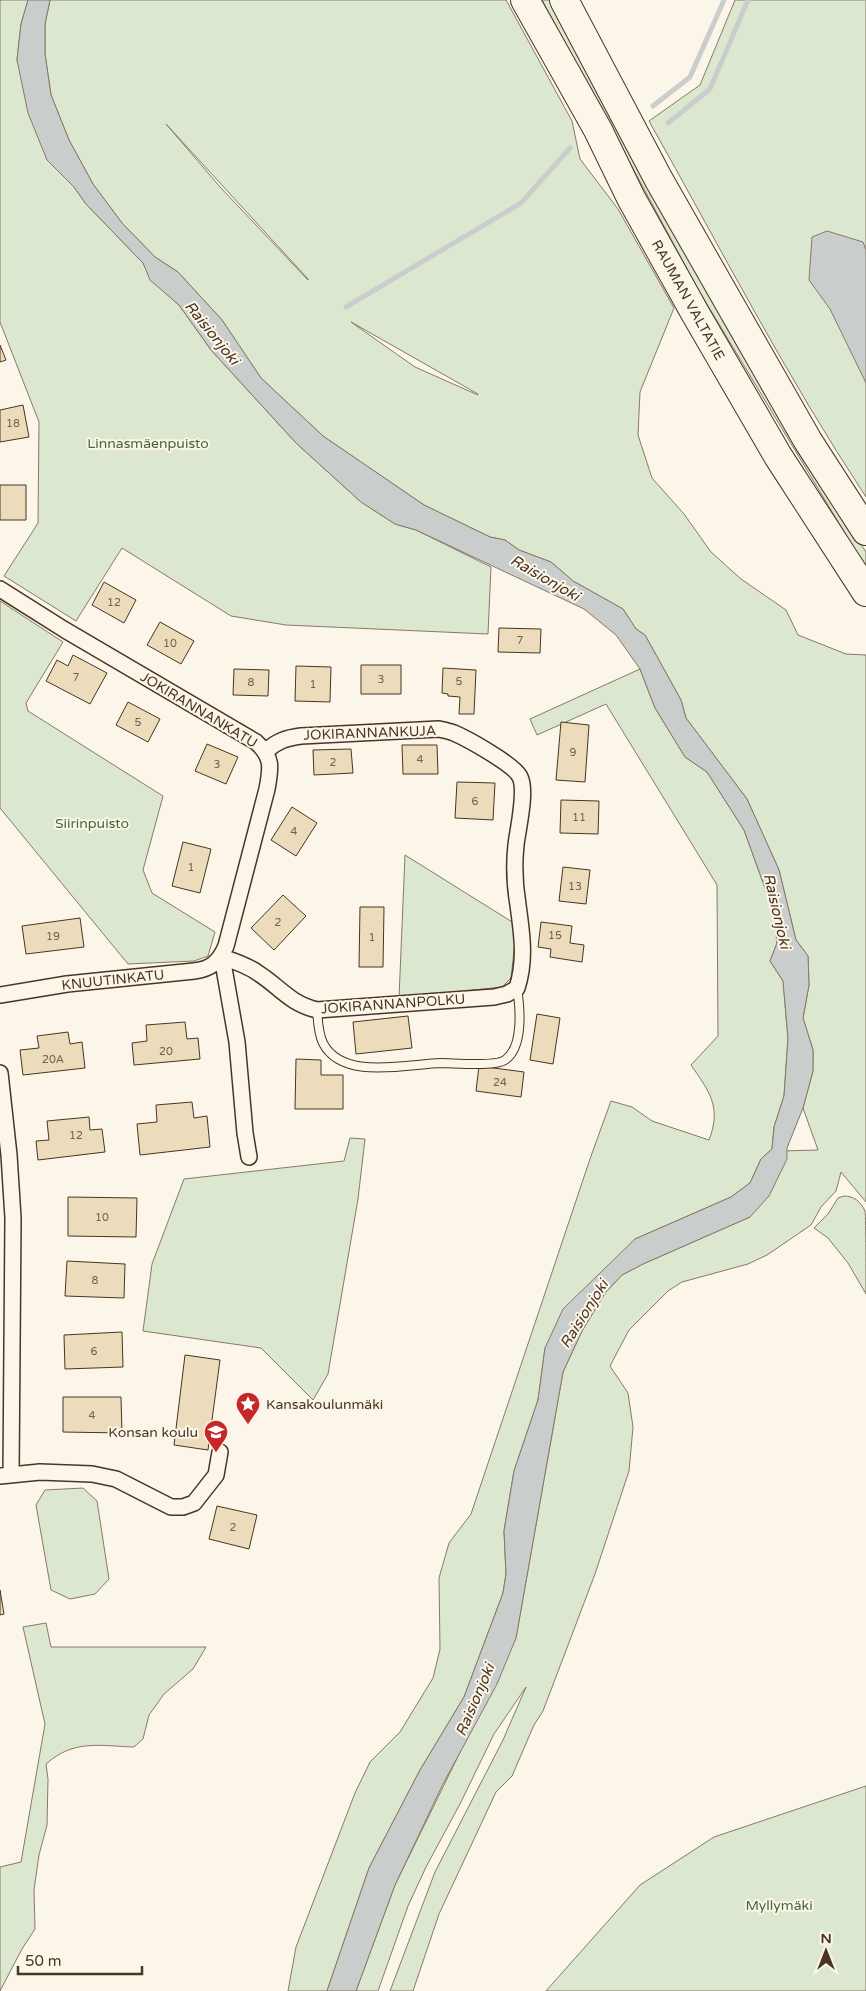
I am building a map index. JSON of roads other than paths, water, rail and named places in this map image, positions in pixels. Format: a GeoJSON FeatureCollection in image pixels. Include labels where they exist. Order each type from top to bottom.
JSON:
{"type":"FeatureCollection","features":[{"type":"Feature","properties":{"kind":"highway","name":"RAUMAN VALTATIE"},"geometry":{"type":"LineString","coordinates":[[525,0],[598,130],[631,198],[695,313],[778,456],[866,592]]}},
{"type":"Feature","properties":{"kind":"highway"},"geometry":{"type":"LineString","coordinates":[[564,0],[659,180],[788,408],[866,531]]}},
{"type":"Feature","properties":{"kind":"street","name":"JOKIRANNANKATU"},"geometry":{"type":"LineString","coordinates":[[0,589],[73,635],[256,742],[266,751],[270,763],[267,789],[222,958]]}},
{"type":"Feature","properties":{"kind":"street","name":"JOKIRANNANKUJA"},"geometry":{"type":"LineString","coordinates":[[266,751],[276,742],[301,736],[439,729],[453,732],[511,767],[520,776],[522,788],[516,847],[518,904],[524,942],[517,988]]}},
{"type":"Feature","properties":{"kind":"street","name":"KNUUTINKATU"},"geometry":{"type":"LineString","coordinates":[[0,995],[67,984],[194,972],[205,970],[222,958]]}},
{"type":"Feature","properties":{"kind":"street","name":"JOKIRANNANPOLKU"},"geometry":{"type":"LineString","coordinates":[[222,958],[247,966],[303,1007],[317,1010],[494,997],[506,994],[517,988]]}},
{"type":"Feature","properties":{"kind":"street"},"geometry":{"type":"LineString","coordinates":[[222,958],[237,1042],[249,1157]]}},
{"type":"Feature","properties":{"kind":"street"},"geometry":{"type":"LineString","coordinates":[[0,1073],[9,1155],[13,1218],[5,1476],[67,1472],[92,1474],[116,1479],[142,1491],[158,1502],[183,1507],[194,1503],[216,1475],[220,1452]]}},
{"type":"Feature","properties":{"kind":"lane"},"geometry":{"type":"LineString","coordinates":[[317,1010],[318,1031],[323,1045],[334,1057],[346,1063],[376,1068],[441,1063],[493,1063],[505,1061],[512,1052],[517,1038],[520,1024],[517,988]]}},
{"type":"Feature","properties":{"kind":"water","name":"Raisionjoki"},"geometry":{"type":"Polygon","coordinates":[[[28,0],[50,0],[45,24],[45,54],[51,95],[69,140],[93,184],[122,223],[155,257],[178,272],[222,320],[261,378],[323,436],[424,505],[490,537],[505,540],[519,550],[551,562],[573,581],[623,609],[636,629],[645,635],[681,700],[686,718],[747,799],[779,870],[796,940],[808,956],[809,985],[803,1018],[813,1050],[813,1071],[803,1108],[787,1148],[787,1159],[769,1196],[750,1217],[622,1275],[605,1293],[582,1331],[563,1372],[516,1638],[497,1684],[443,1784],[395,1885],[356,1991],[327,1991],[369,1868],[420,1770],[464,1697],[503,1593],[506,1574],[504,1531],[514,1471],[538,1400],[545,1348],[563,1309],[635,1239],[731,1197],[750,1183],[761,1159],[772,1149],[774,1127],[784,1096],[788,1038],[783,981],[770,961],[777,943],[774,913],[744,830],[707,772],[685,757],[655,708],[640,669],[616,635],[584,609],[416,530],[395,524],[361,502],[296,443],[211,350],[179,305],[150,280],[143,263],[47,160],[28,113],[17,60],[21,24],[28,0]]]}},
{"type":"Feature","properties":{"kind":"water"},"geometry":{"type":"Polygon","coordinates":[[[827,231],[863,242],[866,250],[866,383],[830,309],[809,280],[812,237],[827,231]]]}},
{"type":"Feature","properties":{"kind":"waterway"},"geometry":{"type":"LineString","coordinates":[[653,106],[690,77],[724,0]]}},
{"type":"Feature","properties":{"kind":"waterway"},"geometry":{"type":"LineString","coordinates":[[668,123],[710,89],[748,0]]}},
{"type":"Feature","properties":{"kind":"waterway"},"geometry":{"type":"LineString","coordinates":[[346,307],[521,203],[570,148]]}},
{"type":"Feature","properties":{"kind":"place","name":"Kansakoulunmäki"},"geometry":{"type":"Point","coordinates":[248,1425]}},
{"type":"Feature","properties":{"kind":"place","name":"Konsan koulu"},"geometry":{"type":"Point","coordinates":[216,1453]}},
{"type":"Feature","properties":{"kind":"park label","name":"Linnasmäenpuisto"},"geometry":{"type":"Point","coordinates":[148,443]}},
{"type":"Feature","properties":{"kind":"park label","name":"Siirinpuisto"},"geometry":{"type":"Point","coordinates":[92,823]}},
{"type":"Feature","properties":{"kind":"park label","name":"Myllymäki"},"geometry":{"type":"Point","coordinates":[779,1905]}}]}
